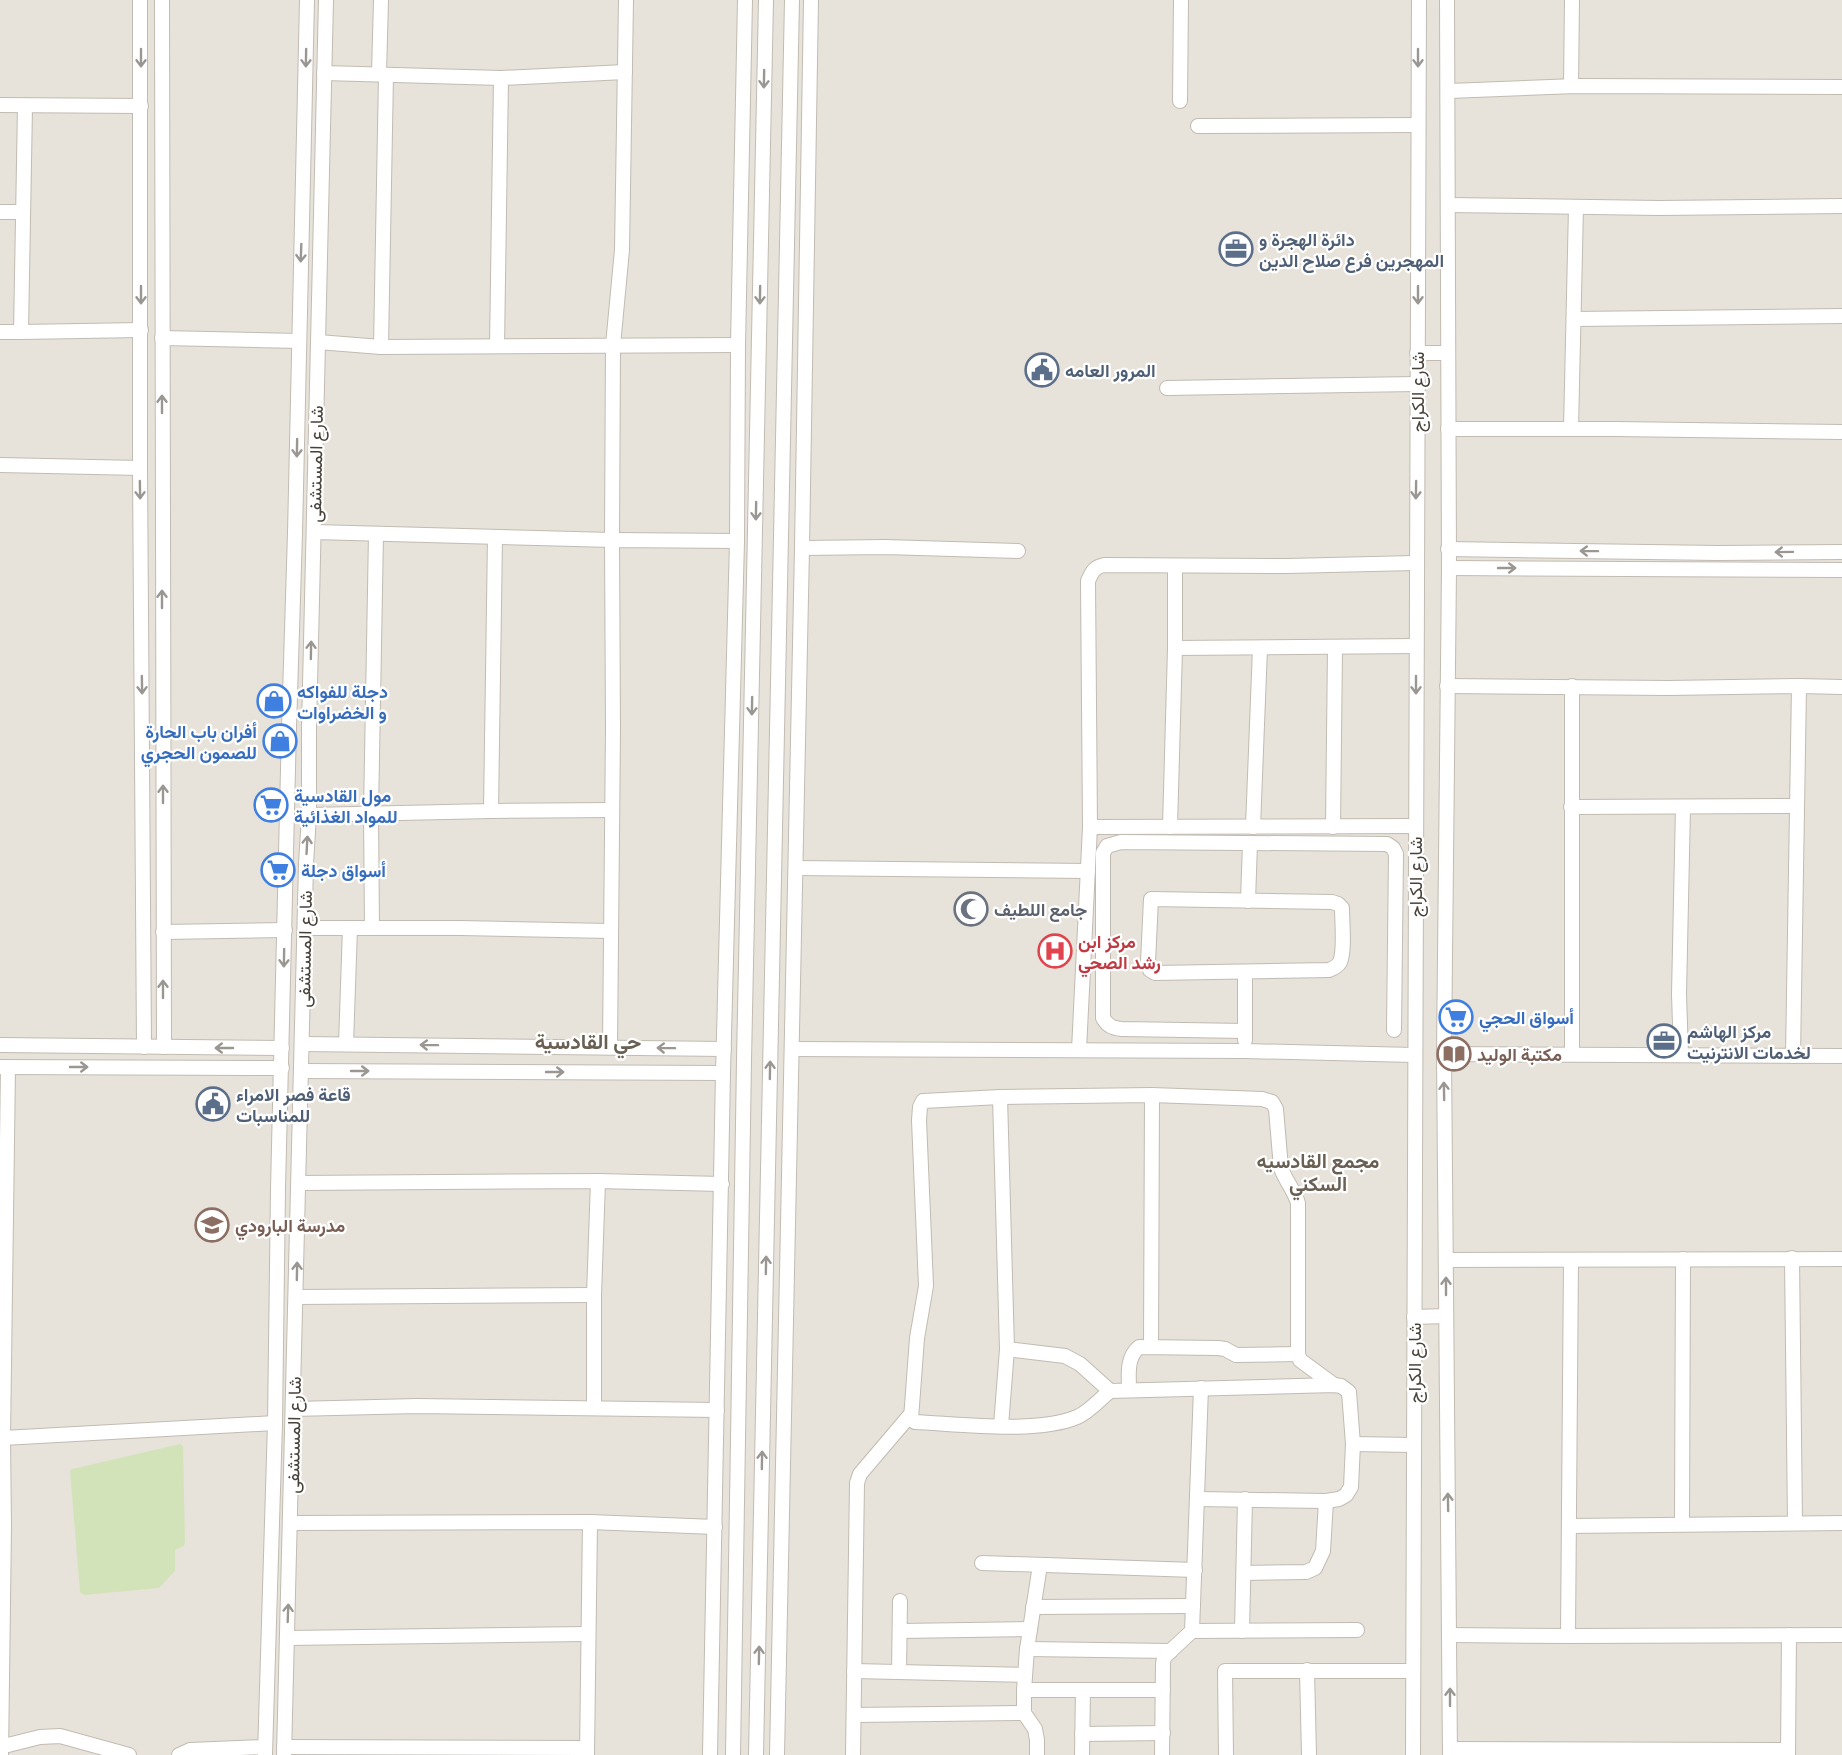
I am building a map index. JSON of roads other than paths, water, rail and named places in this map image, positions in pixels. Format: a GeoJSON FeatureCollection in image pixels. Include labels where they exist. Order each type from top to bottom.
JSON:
{"type":"FeatureCollection","features":[{"type":"Feature","properties":{"kind":"street"},"geometry":{"type":"LineString","coordinates":[[140,0],[144,1047]]}},
{"type":"Feature","properties":{"kind":"street"},"geometry":{"type":"LineString","coordinates":[[162,0],[164,1047]]}},
{"type":"Feature","properties":{"kind":"street","name":"شارع المستشفى"},"geometry":{"type":"LineString","coordinates":[[265,1751],[275,1423],[307,0]]}},
{"type":"Feature","properties":{"kind":"street","name":"شارع المستشفى"},"geometry":{"type":"LineString","coordinates":[[284,1751],[303,1044],[304,928],[309,815],[309,728],[326,0]]}},
{"type":"Feature","properties":{"kind":"street"},"geometry":{"type":"LineString","coordinates":[[381,0],[383,75],[381,347]]}},
{"type":"Feature","properties":{"kind":"street"},"geometry":{"type":"LineString","coordinates":[[610,1047],[613,345],[622,250],[626,0]]}},
{"type":"Feature","properties":{"kind":"street"},"geometry":{"type":"LineString","coordinates":[[710,1755],[723,1072],[737,541],[738,345],[745,0]]}},
{"type":"Feature","properties":{"kind":"street"},"geometry":{"type":"LineString","coordinates":[[733,1755],[738,1359],[766,0]]}},
{"type":"Feature","properties":{"kind":"street"},"geometry":{"type":"LineString","coordinates":[[756,1755],[792,0]]}},
{"type":"Feature","properties":{"kind":"street"},"geometry":{"type":"LineString","coordinates":[[777,1755],[796,868],[811,0]]}},
{"type":"Feature","properties":{"kind":"street"},"geometry":{"type":"LineString","coordinates":[[1180,101],[1181,0]]}},
{"type":"Feature","properties":{"kind":"street","name":"شارع الكراج"},"geometry":{"type":"LineString","coordinates":[[1413,1755],[1415,562],[1419,0]]}},
{"type":"Feature","properties":{"kind":"street"},"geometry":{"type":"LineString","coordinates":[[1447,0],[1449,568],[1444,1054],[1450,1752],[1788,1752],[1789,1635]]}},
{"type":"Feature","properties":{"kind":"street"},"geometry":{"type":"LineString","coordinates":[[1571,86],[1572,0]]}},
{"type":"Feature","properties":{"kind":"street"},"geometry":{"type":"LineString","coordinates":[[744,40],[765,41]]}},
{"type":"Feature","properties":{"kind":"street"},"geometry":{"type":"LineString","coordinates":[[791,43],[810,43]]}},
{"type":"Feature","properties":{"kind":"street"},"geometry":{"type":"LineString","coordinates":[[324,73],[501,78],[625,72]]}},
{"type":"Feature","properties":{"kind":"street"},"geometry":{"type":"LineString","coordinates":[[497,346],[501,78]]}},
{"type":"Feature","properties":{"kind":"street"},"geometry":{"type":"LineString","coordinates":[[1449,91],[1571,86],[1842,87]]}},
{"type":"Feature","properties":{"kind":"street"},"geometry":{"type":"LineString","coordinates":[[0,105],[141,106]]}},
{"type":"Feature","properties":{"kind":"street"},"geometry":{"type":"LineString","coordinates":[[21,332],[25,106]]}},
{"type":"Feature","properties":{"kind":"street"},"geometry":{"type":"LineString","coordinates":[[1198,126],[1418,125]]}},
{"type":"Feature","properties":{"kind":"street"},"geometry":{"type":"LineString","coordinates":[[1448,205],[1842,206]]}},
{"type":"Feature","properties":{"kind":"street"},"geometry":{"type":"LineString","coordinates":[[1571,429],[1576,207]]}},
{"type":"Feature","properties":{"kind":"street"},"geometry":{"type":"LineString","coordinates":[[0,212],[23,212]]}},
{"type":"Feature","properties":{"kind":"street"},"geometry":{"type":"LineString","coordinates":[[302,216],[321,216]]}},
{"type":"Feature","properties":{"kind":"street"},"geometry":{"type":"LineString","coordinates":[[141,261],[162,259]]}},
{"type":"Feature","properties":{"kind":"street"},"geometry":{"type":"LineString","coordinates":[[740,269],[761,269]]}},
{"type":"Feature","properties":{"kind":"street"},"geometry":{"type":"LineString","coordinates":[[786,269],[807,270]]}},
{"type":"Feature","properties":{"kind":"street"},"geometry":{"type":"LineString","coordinates":[[1574,320],[1842,316]]}},
{"type":"Feature","properties":{"kind":"street"},"geometry":{"type":"LineString","coordinates":[[0,332],[141,330]]}},
{"type":"Feature","properties":{"kind":"street"},"geometry":{"type":"LineString","coordinates":[[162,338],[299,341]]}},
{"type":"Feature","properties":{"kind":"street"},"geometry":{"type":"LineString","coordinates":[[318,342],[381,347],[738,345]]}},
{"type":"Feature","properties":{"kind":"street"},"geometry":{"type":"LineString","coordinates":[[1417,353],[1448,353]]}},
{"type":"Feature","properties":{"kind":"street"},"geometry":{"type":"LineString","coordinates":[[1167,388],[1417,384]]}},
{"type":"Feature","properties":{"kind":"street"},"geometry":{"type":"LineString","coordinates":[[1448,429],[1842,432]]}},
{"type":"Feature","properties":{"kind":"street"},"geometry":{"type":"LineString","coordinates":[[0,465],[140,468]]}},
{"type":"Feature","properties":{"kind":"street"},"geometry":{"type":"LineString","coordinates":[[757,478],[782,478]]}},
{"type":"Feature","properties":{"kind":"street"},"geometry":{"type":"LineString","coordinates":[[314,532],[737,541]]}},
{"type":"Feature","properties":{"kind":"street"},"geometry":{"type":"LineString","coordinates":[[372,928],[371,813],[376,534]]}},
{"type":"Feature","properties":{"kind":"street"},"geometry":{"type":"LineString","coordinates":[[491,811],[495,537]]}},
{"type":"Feature","properties":{"kind":"street"},"geometry":{"type":"LineString","coordinates":[[802,548],[885,547],[1018,551]]}},
{"type":"Feature","properties":{"kind":"street"},"geometry":{"type":"LineString","coordinates":[[1448,549],[1718,553],[1842,552]]}},
{"type":"Feature","properties":{"kind":"street"},"geometry":{"type":"LineString","coordinates":[[1718,553],[1718,568]]}},
{"type":"Feature","properties":{"kind":"street"},"geometry":{"type":"LineString","coordinates":[[1079,1050],[1090,827],[1088,581],[1097,567],[1104,565],[1415,562]]}},
{"type":"Feature","properties":{"kind":"street"},"geometry":{"type":"LineString","coordinates":[[1170,827],[1175,566]]}},
{"type":"Feature","properties":{"kind":"street"},"geometry":{"type":"LineString","coordinates":[[1449,568],[1842,570]]}},
{"type":"Feature","properties":{"kind":"street"},"geometry":{"type":"LineString","coordinates":[[1175,648],[1416,646]]}},
{"type":"Feature","properties":{"kind":"street"},"geometry":{"type":"LineString","coordinates":[[1333,826],[1335,647]]}},
{"type":"Feature","properties":{"kind":"street"},"geometry":{"type":"LineString","coordinates":[[1253,827],[1260,648]]}},
{"type":"Feature","properties":{"kind":"street"},"geometry":{"type":"LineString","coordinates":[[1447,686],[1842,687]]}},
{"type":"Feature","properties":{"kind":"street"},"geometry":{"type":"LineString","coordinates":[[1572,686],[1572,1054]]}},
{"type":"Feature","properties":{"kind":"street"},"geometry":{"type":"LineString","coordinates":[[1793,1056],[1799,686]]}},
{"type":"Feature","properties":{"kind":"street"},"geometry":{"type":"LineString","coordinates":[[143,722],[163,722]]}},
{"type":"Feature","properties":{"kind":"street"},"geometry":{"type":"LineString","coordinates":[[289,727],[309,728]]}},
{"type":"Feature","properties":{"kind":"street"},"geometry":{"type":"LineString","coordinates":[[1571,807],[1797,806]]}},
{"type":"Feature","properties":{"kind":"street"},"geometry":{"type":"LineString","coordinates":[[1681,1055],[1679,994],[1683,807]]}},
{"type":"Feature","properties":{"kind":"street"},"geometry":{"type":"LineString","coordinates":[[309,815],[612,810]]}},
{"type":"Feature","properties":{"kind":"street"},"geometry":{"type":"LineString","coordinates":[[1090,827],[1415,826]]}},
{"type":"Feature","properties":{"kind":"street"},"geometry":{"type":"LineString","coordinates":[[729,836],[749,837]]}},
{"type":"Feature","properties":{"kind":"street"},"geometry":{"type":"LineString","coordinates":[[1245,1030],[1122,1029],[1113,1028],[1102,1018],[1103,853],[1107,846],[1121,842],[1387,844],[1396,854],[1394,1030]]}},
{"type":"Feature","properties":{"kind":"street"},"geometry":{"type":"LineString","coordinates":[[1248,901],[1250,843]]}},
{"type":"Feature","properties":{"kind":"street"},"geometry":{"type":"LineString","coordinates":[[796,868],[1088,871]]}},
{"type":"Feature","properties":{"kind":"street"},"geometry":{"type":"LineString","coordinates":[[1151,899],[1248,901],[1338,904],[1342,908],[1340,963],[1336,968],[1329,970],[1161,974],[1150,970],[1148,962],[1151,899]]}},
{"type":"Feature","properties":{"kind":"street"},"geometry":{"type":"LineString","coordinates":[[304,928],[610,930]]}},
{"type":"Feature","properties":{"kind":"street"},"geometry":{"type":"LineString","coordinates":[[346,1044],[350,928]]}},
{"type":"Feature","properties":{"kind":"street"},"geometry":{"type":"LineString","coordinates":[[163,932],[285,930]]}},
{"type":"Feature","properties":{"kind":"street"},"geometry":{"type":"LineString","coordinates":[[773,939],[794,938]]}},
{"type":"Feature","properties":{"kind":"street"},"geometry":{"type":"LineString","coordinates":[[1245,972],[1245,1051]]}},
{"type":"Feature","properties":{"kind":"street"},"geometry":{"type":"LineString","coordinates":[[303,1044],[724,1049]]}},
{"type":"Feature","properties":{"kind":"street"},"geometry":{"type":"LineString","coordinates":[[0,1045],[282,1048]]}},
{"type":"Feature","properties":{"kind":"street"},"geometry":{"type":"LineString","coordinates":[[43,1067],[44,1046]]}},
{"type":"Feature","properties":{"kind":"street"},"geometry":{"type":"LineString","coordinates":[[471,1046],[472,1071]]}},
{"type":"Feature","properties":{"kind":"street"},"geometry":{"type":"LineString","coordinates":[[792,1049],[1245,1051],[1414,1055]]}},
{"type":"Feature","properties":{"kind":"street"},"geometry":{"type":"LineString","coordinates":[[1444,1054],[1842,1056]]}},
{"type":"Feature","properties":{"kind":"street"},"geometry":{"type":"LineString","coordinates":[[1,1755],[4,1067],[282,1068]]}},
{"type":"Feature","properties":{"kind":"street"},"geometry":{"type":"LineString","coordinates":[[301,1071],[723,1072]]}},
{"type":"Feature","properties":{"kind":"street"},"geometry":{"type":"LineString","coordinates":[[1150,1347],[1152,1095]]}},
{"type":"Feature","properties":{"kind":"street"},"geometry":{"type":"LineString","coordinates":[[1198,1499],[1326,1501],[1339,1499],[1351,1487],[1353,1444],[1349,1392],[1341,1386],[1334,1385],[1110,1391],[1079,1416],[1059,1423],[1039,1426],[915,1422],[911,1419],[917,1338],[926,1286],[919,1120],[923,1101],[1000,1097],[1152,1095],[1262,1099],[1272,1102],[1276,1109],[1281,1168],[1298,1203],[1298,1354],[1300,1360],[1334,1385]]}},
{"type":"Feature","properties":{"kind":"street"},"geometry":{"type":"LineString","coordinates":[[1000,1097],[1006,1349],[1001,1426]]}},
{"type":"Feature","properties":{"kind":"street"},"geometry":{"type":"LineString","coordinates":[[743,1134],[769,1134]]}},
{"type":"Feature","properties":{"kind":"street"},"geometry":{"type":"LineString","coordinates":[[299,1184],[598,1181],[722,1184]]}},
{"type":"Feature","properties":{"kind":"street"},"geometry":{"type":"LineString","coordinates":[[594,1408],[594,1295],[598,1181]]}},
{"type":"Feature","properties":{"kind":"street"},"geometry":{"type":"LineString","coordinates":[[1792,1258],[1795,1523]]}},
{"type":"Feature","properties":{"kind":"street"},"geometry":{"type":"LineString","coordinates":[[1446,1260],[1842,1258]]}},
{"type":"Feature","properties":{"kind":"street"},"geometry":{"type":"LineString","coordinates":[[1682,1524],[1683,1259]]}},
{"type":"Feature","properties":{"kind":"street"},"geometry":{"type":"LineString","coordinates":[[1568,1636],[1571,1260]]}},
{"type":"Feature","properties":{"kind":"street"},"geometry":{"type":"LineString","coordinates":[[296,1297],[594,1295]]}},
{"type":"Feature","properties":{"kind":"street"},"geometry":{"type":"LineString","coordinates":[[1414,1317],[1446,1316]]}},
{"type":"Feature","properties":{"kind":"street"},"geometry":{"type":"LineString","coordinates":[[1129,1390],[1130,1360],[1133,1352],[1139,1347],[1218,1348],[1236,1355],[1298,1354]]}},
{"type":"Feature","properties":{"kind":"street"},"geometry":{"type":"LineString","coordinates":[[1006,1349],[1065,1356],[1080,1364],[1110,1391]]}},
{"type":"Feature","properties":{"kind":"street"},"geometry":{"type":"LineString","coordinates":[[276,1352],[295,1352]]}},
{"type":"Feature","properties":{"kind":"street"},"geometry":{"type":"LineString","coordinates":[[718,1360],[738,1359]]}},
{"type":"Feature","properties":{"kind":"street"},"geometry":{"type":"LineString","coordinates":[[764,1363],[785,1363]]}},
{"type":"Feature","properties":{"kind":"street"},"geometry":{"type":"LineString","coordinates":[[1192,1631],[1201,1388]]}},
{"type":"Feature","properties":{"kind":"street"},"geometry":{"type":"LineString","coordinates":[[293,1409],[417,1406],[717,1410]]}},
{"type":"Feature","properties":{"kind":"street"},"geometry":{"type":"LineString","coordinates":[[853,1755],[857,1483],[860,1474],[910,1414]]}},
{"type":"Feature","properties":{"kind":"street"},"geometry":{"type":"LineString","coordinates":[[3,1438],[275,1423]]}},
{"type":"Feature","properties":{"kind":"street"},"geometry":{"type":"LineString","coordinates":[[1353,1444],[1413,1445]]}},
{"type":"Feature","properties":{"kind":"street"},"geometry":{"type":"LineString","coordinates":[[1242,1631],[1245,1499]]}},
{"type":"Feature","properties":{"kind":"street"},"geometry":{"type":"LineString","coordinates":[[1244,1573],[1306,1572],[1315,1568],[1323,1551],[1326,1501]]}},
{"type":"Feature","properties":{"kind":"street"},"geometry":{"type":"LineString","coordinates":[[291,1523],[590,1522],[715,1527]]}},
{"type":"Feature","properties":{"kind":"street"},"geometry":{"type":"LineString","coordinates":[[284,1751],[586,1751],[590,1522]]}},
{"type":"Feature","properties":{"kind":"street"},"geometry":{"type":"LineString","coordinates":[[1569,1526],[1842,1523]]}},
{"type":"Feature","properties":{"kind":"street"},"geometry":{"type":"LineString","coordinates":[[982,1563],[1195,1570]]}},
{"type":"Feature","properties":{"kind":"street"},"geometry":{"type":"LineString","coordinates":[[1037,1755],[1035,1729],[1024,1713],[1024,1690],[1027,1649],[1040,1565]]}},
{"type":"Feature","properties":{"kind":"street"},"geometry":{"type":"LineString","coordinates":[[899,1672],[900,1601]]}},
{"type":"Feature","properties":{"kind":"street"},"geometry":{"type":"LineString","coordinates":[[1033,1606],[1193,1606]]}},
{"type":"Feature","properties":{"kind":"street"},"geometry":{"type":"LineString","coordinates":[[900,1631],[1030,1629]]}},
{"type":"Feature","properties":{"kind":"street"},"geometry":{"type":"LineString","coordinates":[[1162,1755],[1162,1664],[1164,1657],[1192,1631],[1357,1630]]}},
{"type":"Feature","properties":{"kind":"street"},"geometry":{"type":"LineString","coordinates":[[288,1638],[587,1635]]}},
{"type":"Feature","properties":{"kind":"street"},"geometry":{"type":"LineString","coordinates":[[1449,1635],[1842,1635]]}},
{"type":"Feature","properties":{"kind":"street"},"geometry":{"type":"LineString","coordinates":[[1027,1649],[1171,1651]]}},
{"type":"Feature","properties":{"kind":"street"},"geometry":{"type":"LineString","coordinates":[[1307,1670],[1310,1755]]}},
{"type":"Feature","properties":{"kind":"street"},"geometry":{"type":"LineString","coordinates":[[854,1671],[1025,1675]]}},
{"type":"Feature","properties":{"kind":"street"},"geometry":{"type":"LineString","coordinates":[[1226,1755],[1225,1671],[1413,1671]]}},
{"type":"Feature","properties":{"kind":"street"},"geometry":{"type":"LineString","coordinates":[[735,1678],[758,1679]]}},
{"type":"Feature","properties":{"kind":"street"},"geometry":{"type":"LineString","coordinates":[[267,1682],[286,1682]]}},
{"type":"Feature","properties":{"kind":"street"},"geometry":{"type":"LineString","coordinates":[[1024,1690],[1163,1690]]}},
{"type":"Feature","properties":{"kind":"street"},"geometry":{"type":"LineString","coordinates":[[1082,1755],[1083,1690]]}},
{"type":"Feature","properties":{"kind":"street"},"geometry":{"type":"LineString","coordinates":[[855,1715],[1024,1713]]}},
{"type":"Feature","properties":{"kind":"street"},"geometry":{"type":"LineString","coordinates":[[1082,1734],[1162,1732]]}},
{"type":"Feature","properties":{"kind":"street"},"geometry":{"type":"LineString","coordinates":[[0,1747],[39,1737],[60,1736],[129,1755]]}},
{"type":"Feature","properties":{"kind":"street"},"geometry":{"type":"LineString","coordinates":[[179,1755],[190,1750],[265,1751]]}},
{"type":"Feature","properties":{"kind":"place","name":"دائرة الهجرة و المهجرين فرع صلاح الدين"},"geometry":{"type":"Point","coordinates":[1236,249]}},
{"type":"Feature","properties":{"kind":"place","name":"المرور العامه"},"geometry":{"type":"Point","coordinates":[1042,370]}},
{"type":"Feature","properties":{"kind":"place","name":"دجلة للفواكه و الخضراوات"},"geometry":{"type":"Point","coordinates":[274,701]}},
{"type":"Feature","properties":{"kind":"place","name":"أفران باب الحارة للصمون الحجري"},"geometry":{"type":"Point","coordinates":[280,741]}},
{"type":"Feature","properties":{"kind":"place","name":"مول القادسية للمواد الغذائية"},"geometry":{"type":"Point","coordinates":[271,805]}},
{"type":"Feature","properties":{"kind":"place","name":"أسواق دجلة"},"geometry":{"type":"Point","coordinates":[278,870]}},
{"type":"Feature","properties":{"kind":"place","name":"جامع اللطیف"},"geometry":{"type":"Point","coordinates":[971,909]}},
{"type":"Feature","properties":{"kind":"place","name":"مركز ابن رشد الصحي"},"geometry":{"type":"Point","coordinates":[1055,951]}},
{"type":"Feature","properties":{"kind":"place","name":"أسواق الحجي"},"geometry":{"type":"Point","coordinates":[1456,1017]}},
{"type":"Feature","properties":{"kind":"place","name":"مركز الهاشم لخدمات الانترنيت"},"geometry":{"type":"Point","coordinates":[1664,1041]}},
{"type":"Feature","properties":{"kind":"place","name":"مكتبة الوليد"},"geometry":{"type":"Point","coordinates":[1454,1054]}},
{"type":"Feature","properties":{"kind":"place","name":"قاعة فصر الامراء للمناسبات"},"geometry":{"type":"Point","coordinates":[213,1104]}},
{"type":"Feature","properties":{"kind":"place","name":"مدرسة البارودي"},"geometry":{"type":"Point","coordinates":[212,1225]}},
{"type":"Feature","properties":{"kind":"district","name":"حي القادسية"},"geometry":{"type":"Point","coordinates":[588,1040]}},
{"type":"Feature","properties":{"kind":"district","name":"مجمع القادسيه السكني"},"geometry":{"type":"Point","coordinates":[1318,1172]}}]}
